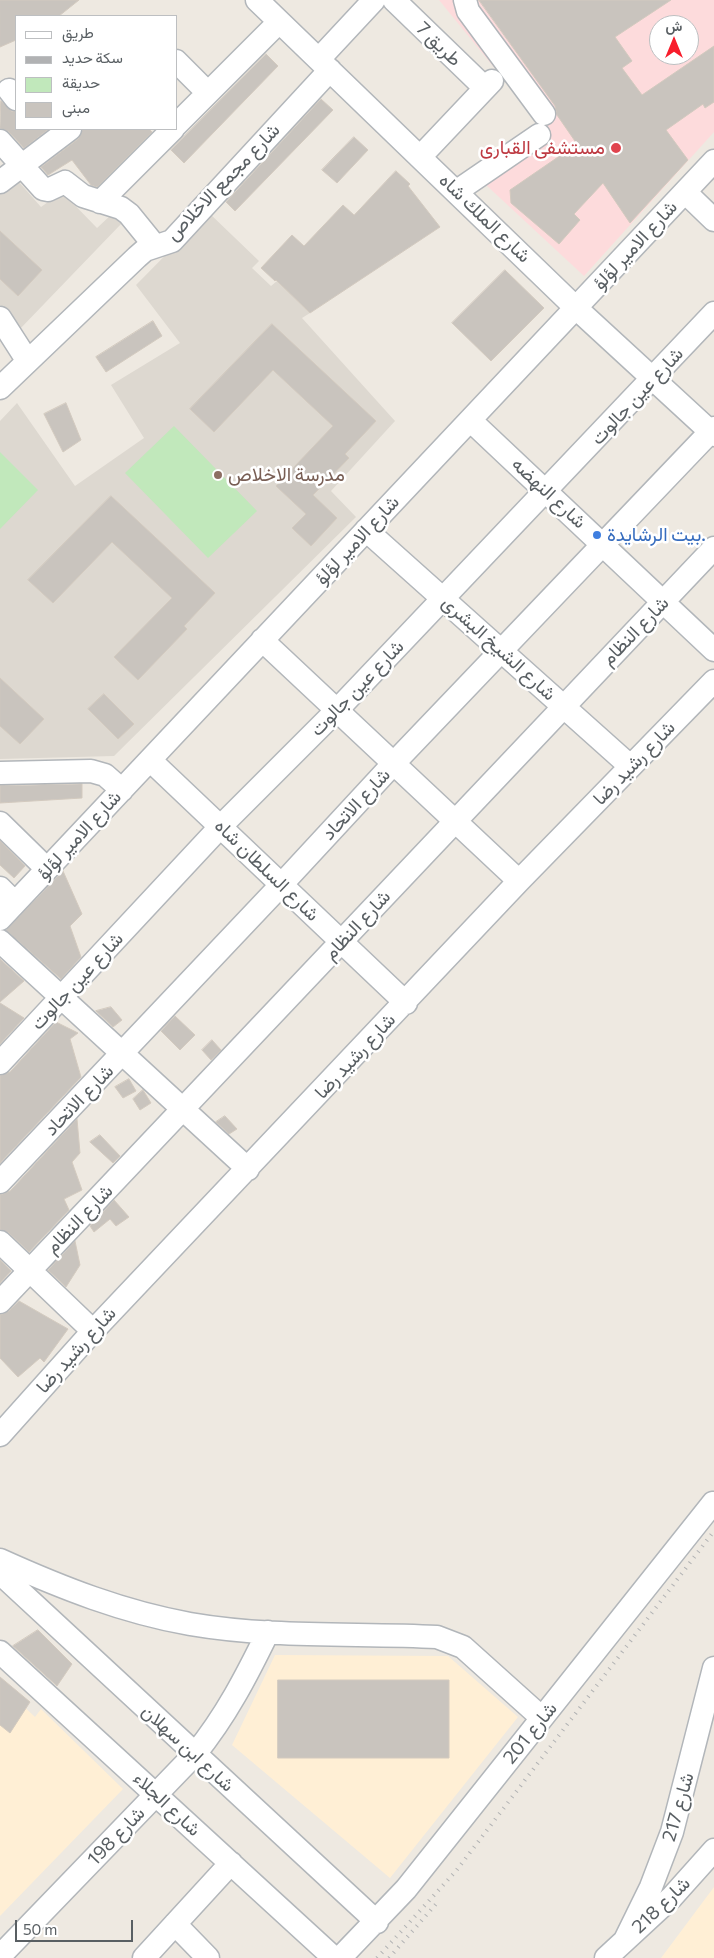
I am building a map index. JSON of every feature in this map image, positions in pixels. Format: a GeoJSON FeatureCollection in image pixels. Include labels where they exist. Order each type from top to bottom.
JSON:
{"type":"FeatureCollection","features":[{"type":"Feature","properties":{"kind":"street","name":"شارع الملك شاه"},"geometry":{"type":"LineString","coordinates":[[257,0],[457,191],[576,308],[713,432]]}},
{"type":"Feature","properties":{"kind":"street","name":"شارع مجمع الاخلاص"},"geometry":{"type":"LineString","coordinates":[[0,388],[27,360],[137,257],[154,246],[172,240],[177,235],[324,65],[374,0]]}},
{"type":"Feature","properties":{"kind":"street","name":"طريق 7"},"geometry":{"type":"LineString","coordinates":[[394,0],[489,85],[420,156]]}},
{"type":"Feature","properties":{"kind":"street"},"geometry":{"type":"LineString","coordinates":[[457,191],[542,125],[468,12],[464,0]]}},
{"type":"Feature","properties":{"kind":"street"},"geometry":{"type":"LineString","coordinates":[[178,123],[279,22]]}},
{"type":"Feature","properties":{"kind":"street"},"geometry":{"type":"LineString","coordinates":[[178,63],[208,93]]}},
{"type":"Feature","properties":{"kind":"street"},"geometry":{"type":"LineString","coordinates":[[0,182],[22,166],[46,136],[67,130]]}},
{"type":"Feature","properties":{"kind":"street"},"geometry":{"type":"LineString","coordinates":[[100,202],[172,130]]}},
{"type":"Feature","properties":{"kind":"street"},"geometry":{"type":"LineString","coordinates":[[0,141],[43,189],[48,190],[64,182],[83,196],[113,204],[129,214],[154,246]]}},
{"type":"Feature","properties":{"kind":"street","name":"شارع الامير لؤلؤ"},"geometry":{"type":"LineString","coordinates":[[5,903],[47,869],[714,161]]}},
{"type":"Feature","properties":{"kind":"street"},"geometry":{"type":"LineString","coordinates":[[685,192],[714,220]]}},
{"type":"Feature","properties":{"kind":"street","name":"شارع عين جالوت"},"geometry":{"type":"LineString","coordinates":[[0,1063],[221,826],[338,709],[714,313]]}},
{"type":"Feature","properties":{"kind":"street"},"geometry":{"type":"LineString","coordinates":[[0,318],[27,360]]}},
{"type":"Feature","properties":{"kind":"street","name":"شارع النهضه"},"geometry":{"type":"LineString","coordinates":[[470,420],[714,650]]}},
{"type":"Feature","properties":{"kind":"street","name":"شارع الاتحاد"},"geometry":{"type":"LineString","coordinates":[[0,1182],[394,763],[713,432]]}},
{"type":"Feature","properties":{"kind":"street","name":"شارع الشيخ البشرى"},"geometry":{"type":"LineString","coordinates":[[366,530],[444,597],[630,766]]}},
{"type":"Feature","properties":{"kind":"street","name":"شارع النظام"},"geometry":{"type":"LineString","coordinates":[[0,1302],[714,548]]}},
{"type":"Feature","properties":{"kind":"street"},"geometry":{"type":"LineString","coordinates":[[262,640],[338,709],[519,881]]}},
{"type":"Feature","properties":{"kind":"street","name":"شارع رشيد رضا"},"geometry":{"type":"LineString","coordinates":[[0,1435],[93,1331],[519,881],[714,681]]}},
{"type":"Feature","properties":{"kind":"street","name":"شارع السلطان شاه"},"geometry":{"type":"LineString","coordinates":[[150,760],[406,1002]]}},
{"type":"Feature","properties":{"kind":"street"},"geometry":{"type":"LineString","coordinates":[[0,772],[91,771],[105,775],[122,790]]}},
{"type":"Feature","properties":{"kind":"street"},"geometry":{"type":"LineString","coordinates":[[0,823],[47,869]]}},
{"type":"Feature","properties":{"kind":"street"},"geometry":{"type":"LineString","coordinates":[[0,941],[248,1169]]}},
{"type":"Feature","properties":{"kind":"street"},"geometry":{"type":"LineString","coordinates":[[0,1242],[93,1331]]}},
{"type":"Feature","properties":{"kind":"street","name":"شارع 201"},"geometry":{"type":"LineString","coordinates":[[340,1958],[377,1922],[713,1503]]}},
{"type":"Feature","properties":{"kind":"street"},"geometry":{"type":"LineString","coordinates":[[0,1560],[70,1591],[116,1607],[191,1624],[268,1632],[437,1636],[451,1640],[463,1647],[542,1718]]}},
{"type":"Feature","properties":{"kind":"street","name":"شارع ابن سهلان"},"geometry":{"type":"LineString","coordinates":[[0,1573],[377,1922]]}},
{"type":"Feature","properties":{"kind":"street","name":"شارع 198"},"geometry":{"type":"LineString","coordinates":[[0,1956],[195,1754],[232,1702],[268,1632]]}},
{"type":"Feature","properties":{"kind":"street","name":"شارع الجلاء"},"geometry":{"type":"LineString","coordinates":[[0,1652],[334,1958]]}},
{"type":"Feature","properties":{"kind":"street","name":"شارع 217"},"geometry":{"type":"LineString","coordinates":[[625,1940],[664,1857],[710,1703],[714,1668]]}},
{"type":"Feature","properties":{"kind":"street","name":"شارع 218"},"geometry":{"type":"LineString","coordinates":[[606,1958],[710,1862]]}},
{"type":"Feature","properties":{"kind":"street"},"geometry":{"type":"LineString","coordinates":[[144,1958],[231,1863]]}},
{"type":"Feature","properties":{"kind":"street"},"geometry":{"type":"LineString","coordinates":[[175,1924],[208,1958]]}},
{"type":"Feature","properties":{"kind":"shaded area","name":"مستشفى القبارى"},"geometry":{"type":"Polygon","coordinates":[[[439,0],[714,0],[714,132],[584,276],[485,184],[550,136],[439,0]]]}},
{"type":"Feature","properties":{"kind":"shaded area"},"geometry":{"type":"Polygon","coordinates":[[[18,181],[41,207],[62,192],[97,228],[112,214],[122,223],[19,330],[0,305],[0,194],[18,181]]]}},
{"type":"Feature","properties":{"kind":"shaded area","name":"مدرسة الاخلاص"},"geometry":{"type":"Polygon","coordinates":[[[208,212],[259,261],[252,268],[271,286],[277,281],[310,313],[302,318],[395,421],[331,491],[356,517],[114,756],[0,759],[0,421],[17,403],[75,486],[144,438],[111,385],[180,343],[136,285],[208,212]]]}},
{"type":"Feature","properties":{"kind":"shaded area"},"geometry":{"type":"Polygon","coordinates":[[[275,1655],[448,1656],[518,1717],[390,1878],[232,1745],[275,1655]]]}},
{"type":"Feature","properties":{"kind":"shaded area"},"geometry":{"type":"Polygon","coordinates":[[[0,1684],[35,1717],[41,1709],[123,1789],[0,1916],[0,1684]]]}},
{"type":"Feature","properties":{"kind":"shaded area"},"geometry":{"type":"Polygon","coordinates":[[[714,1887],[714,1958],[661,1958],[670,1946],[714,1887]]]}},
{"type":"Feature","properties":{"kind":"green space"},"geometry":{"type":"Polygon","coordinates":[[[174,426],[257,511],[208,558],[125,473],[174,426]]]}},
{"type":"Feature","properties":{"kind":"green space"},"geometry":{"type":"Polygon","coordinates":[[[0,452],[38,490],[0,529],[0,452]]]}},
{"type":"Feature","properties":{"kind":"building"},"geometry":{"type":"Polygon","coordinates":[[[0,0],[79,0],[60,15],[15,15],[15,40],[0,47],[0,0]]]}},
{"type":"Feature","properties":{"kind":"building","name":"مستشفى القبارى"},"geometry":{"type":"Polygon","coordinates":[[[479,0],[671,0],[615,37],[632,61],[622,68],[642,95],[686,65],[699,65],[699,56],[714,46],[714,102],[705,108],[703,104],[666,130],[688,160],[630,223],[603,183],[574,214],[580,220],[559,244],[511,203],[510,190],[577,144],[557,115],[555,106],[479,0]]]}},
{"type":"Feature","properties":{"kind":"building"},"geometry":{"type":"Polygon","coordinates":[[[266,54],[278,66],[184,163],[171,150],[266,54]]]}},
{"type":"Feature","properties":{"kind":"building"},"geometry":{"type":"Polygon","coordinates":[[[321,99],[333,110],[235,211],[226,202],[321,99]]]}},
{"type":"Feature","properties":{"kind":"building"},"geometry":{"type":"Polygon","coordinates":[[[1,101],[11,111],[15,112],[15,130],[48,130],[24,148],[9,132],[0,128],[1,101]]]}},
{"type":"Feature","properties":{"kind":"building"},"geometry":{"type":"Polygon","coordinates":[[[82,130],[150,130],[152,132],[97,187],[91,185],[72,160],[48,175],[41,167],[78,139],[82,130]]]}},
{"type":"Feature","properties":{"kind":"building"},"geometry":{"type":"Polygon","coordinates":[[[354,137],[368,150],[337,183],[322,170],[354,137]]]}},
{"type":"Feature","properties":{"kind":"building"},"geometry":{"type":"Polygon","coordinates":[[[396,171],[410,184],[408,186],[440,227],[310,313],[261,268],[292,235],[304,246],[343,205],[354,215],[396,171]]]}},
{"type":"Feature","properties":{"kind":"building"},"geometry":{"type":"Polygon","coordinates":[[[0,231],[42,270],[18,296],[0,279],[0,231]]]}},
{"type":"Feature","properties":{"kind":"building"},"geometry":{"type":"Polygon","coordinates":[[[505,270],[544,308],[491,361],[452,323],[505,270]]]}},
{"type":"Feature","properties":{"kind":"building"},"geometry":{"type":"Polygon","coordinates":[[[153,321],[162,336],[106,372],[96,357],[153,321]]]}},
{"type":"Feature","properties":{"kind":"building"},"geometry":{"type":"Polygon","coordinates":[[[272,324],[376,421],[345,454],[349,458],[313,495],[337,518],[311,546],[292,528],[306,514],[276,486],[333,426],[273,370],[214,432],[190,409],[272,324]]]}},
{"type":"Feature","properties":{"kind":"building"},"geometry":{"type":"Polygon","coordinates":[[[66,403],[81,440],[63,452],[44,414],[66,403]]]}},
{"type":"Feature","properties":{"kind":"building"},"geometry":{"type":"Polygon","coordinates":[[[111,496],[215,593],[184,626],[187,629],[138,680],[114,657],[172,598],[112,542],[53,603],[28,580],[111,496]]]}},
{"type":"Feature","properties":{"kind":"building"},"geometry":{"type":"Polygon","coordinates":[[[0,678],[44,719],[20,744],[0,726],[0,678]]]}},
{"type":"Feature","properties":{"kind":"building"},"geometry":{"type":"Polygon","coordinates":[[[104,694],[134,724],[118,739],[88,709],[104,694]]]}},
{"type":"Feature","properties":{"kind":"building"},"geometry":{"type":"Polygon","coordinates":[[[82,784],[82,798],[0,803],[0,786],[82,784]]]}},
{"type":"Feature","properties":{"kind":"building"},"geometry":{"type":"Polygon","coordinates":[[[0,841],[25,866],[14,878],[0,865],[0,841]]]}},
{"type":"Feature","properties":{"kind":"building"},"geometry":{"type":"Polygon","coordinates":[[[63,871],[82,914],[70,926],[81,957],[61,979],[6,930],[63,871]]]}},
{"type":"Feature","properties":{"kind":"building"},"geometry":{"type":"Polygon","coordinates":[[[0,959],[24,981],[0,1002],[0,959]]]}},
{"type":"Feature","properties":{"kind":"building"},"geometry":{"type":"Polygon","coordinates":[[[0,1003],[24,1018],[0,1044],[0,1003]]]}},
{"type":"Feature","properties":{"kind":"building"},"geometry":{"type":"Polygon","coordinates":[[[111,1007],[122,1020],[113,1027],[96,1011],[111,1007]]]}},
{"type":"Feature","properties":{"kind":"building"},"geometry":{"type":"Polygon","coordinates":[[[175,1016],[195,1035],[180,1050],[161,1031],[175,1016]]]}},
{"type":"Feature","properties":{"kind":"building"},"geometry":{"type":"Polygon","coordinates":[[[56,1022],[78,1033],[70,1039],[81,1077],[0,1163],[0,1076],[10,1072],[56,1022]]]}},
{"type":"Feature","properties":{"kind":"building"},"geometry":{"type":"Polygon","coordinates":[[[212,1040],[221,1050],[211,1060],[202,1050],[212,1040]]]}},
{"type":"Feature","properties":{"kind":"building"},"geometry":{"type":"Polygon","coordinates":[[[129,1079],[136,1091],[123,1098],[115,1087],[129,1079]]]}},
{"type":"Feature","properties":{"kind":"building"},"geometry":{"type":"Polygon","coordinates":[[[143,1090],[151,1103],[140,1110],[133,1099],[143,1090]]]}},
{"type":"Feature","properties":{"kind":"building"},"geometry":{"type":"Polygon","coordinates":[[[225,1116],[237,1129],[229,1134],[216,1122],[225,1116]]]}},
{"type":"Feature","properties":{"kind":"building"},"geometry":{"type":"Polygon","coordinates":[[[77,1119],[80,1153],[72,1162],[82,1190],[64,1199],[69,1210],[29,1252],[9,1233],[0,1229],[0,1195],[10,1191],[77,1119]]]}},
{"type":"Feature","properties":{"kind":"building"},"geometry":{"type":"Polygon","coordinates":[[[100,1135],[120,1156],[113,1163],[90,1142],[100,1135]]]}},
{"type":"Feature","properties":{"kind":"building"},"geometry":{"type":"Polygon","coordinates":[[[114,1200],[129,1217],[116,1226],[110,1219],[94,1232],[90,1226],[114,1200]]]}},
{"type":"Feature","properties":{"kind":"building"},"geometry":{"type":"Polygon","coordinates":[[[75,1241],[80,1265],[66,1287],[48,1270],[75,1241]]]}},
{"type":"Feature","properties":{"kind":"building"},"geometry":{"type":"Polygon","coordinates":[[[0,1260],[11,1271],[0,1283],[0,1260]]]}},
{"type":"Feature","properties":{"kind":"building"},"geometry":{"type":"Polygon","coordinates":[[[19,1301],[68,1329],[44,1362],[40,1358],[18,1377],[0,1358],[0,1315],[9,1311],[19,1301]]]}},
{"type":"Feature","properties":{"kind":"building"},"geometry":{"type":"Polygon","coordinates":[[[38,1630],[72,1664],[57,1686],[13,1646],[38,1630]]]}},
{"type":"Feature","properties":{"kind":"building"},"geometry":{"type":"Polygon","coordinates":[[[0,1677],[30,1702],[10,1733],[0,1725],[0,1677]]]}},
{"type":"Feature","properties":{"kind":"building"},"geometry":{"type":"Polygon","coordinates":[[[278,1680],[449,1680],[449,1758],[278,1758],[278,1680]]]}},
{"type":"Feature","properties":{"kind":"railway"},"geometry":{"type":"LineString","coordinates":[[377,1958],[456,1871],[714,1531]]}},
{"type":"Feature","properties":{"kind":"railway"},"geometry":{"type":"LineString","coordinates":[[389,1958],[436,1904]]}},
{"type":"Feature","properties":{"kind":"place","name":"مستشفى القبارى"},"geometry":{"type":"Point","coordinates":[616,148]}},
{"type":"Feature","properties":{"kind":"place","name":"مدرسة الاخلاص"},"geometry":{"type":"Point","coordinates":[218,475]}},
{"type":"Feature","properties":{"kind":"place","name":"بيت الرشايدة."},"geometry":{"type":"Point","coordinates":[597,535]}}]}
